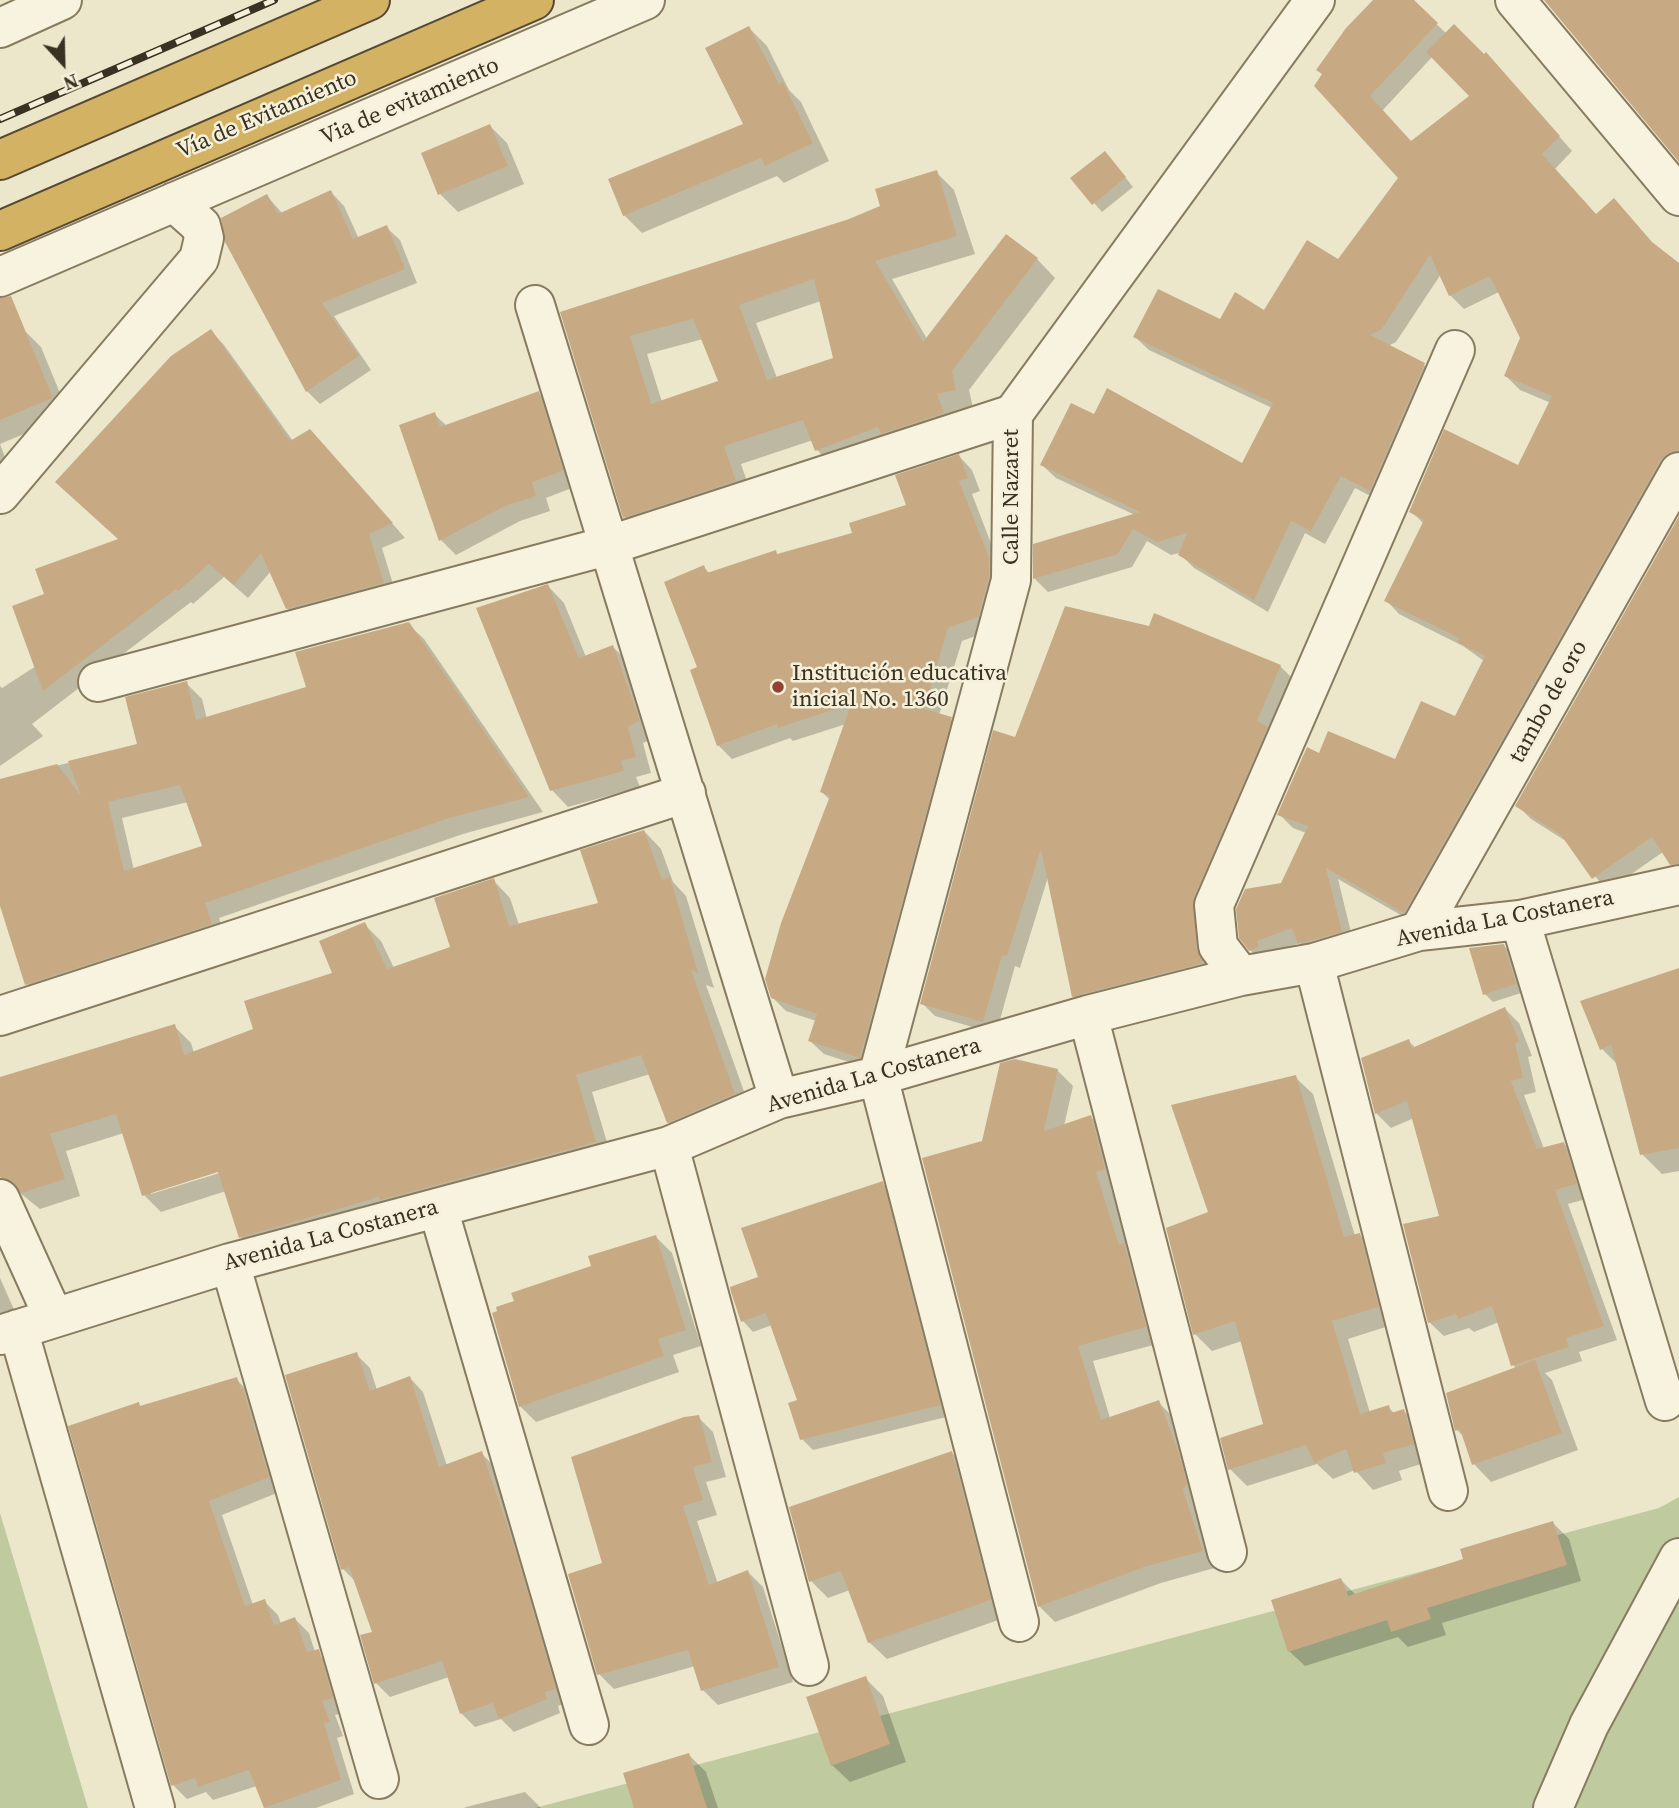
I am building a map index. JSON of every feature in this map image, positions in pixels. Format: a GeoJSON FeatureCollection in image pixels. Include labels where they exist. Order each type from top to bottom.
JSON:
{"type":"FeatureCollection","features":[{"type":"Feature","properties":{"kind":"highway"},"geometry":{"type":"LineString","coordinates":[[0,160],[370,0]]}},
{"type":"Feature","properties":{"kind":"highway","name":"Vía de Evitamiento"},"geometry":{"type":"LineString","coordinates":[[0,231],[534,0]]}},
{"type":"Feature","properties":{"kind":"street"},"geometry":{"type":"LineString","coordinates":[[16,14],[62,0]]}},
{"type":"Feature","properties":{"kind":"street","name":"Via de evitamiento"},"geometry":{"type":"LineString","coordinates":[[0,277],[645,0]]}},
{"type":"Feature","properties":{"kind":"street","name":"Calle Nazaret"},"geometry":{"type":"LineString","coordinates":[[878,1076],[1011,580],[1013,414],[1315,0]]}},
{"type":"Feature","properties":{"kind":"street"},"geometry":{"type":"LineString","coordinates":[[1515,0],[1679,195]]}},
{"type":"Feature","properties":{"kind":"street"},"geometry":{"type":"LineString","coordinates":[[0,494],[199,259],[204,238],[201,226],[174,202]]}},
{"type":"Feature","properties":{"kind":"street"},"geometry":{"type":"LineString","coordinates":[[535,305],[779,1099]]}},
{"type":"Feature","properties":{"kind":"street"},"geometry":{"type":"LineString","coordinates":[[1241,976],[1218,946],[1214,905],[1455,350]]}},
{"type":"Feature","properties":{"kind":"street"},"geometry":{"type":"LineString","coordinates":[[98,682],[607,546],[1013,414]]}},
{"type":"Feature","properties":{"kind":"street","name":"tambo de oro"},"geometry":{"type":"LineString","coordinates":[[1419,931],[1679,472]]}},
{"type":"Feature","properties":{"kind":"street"},"geometry":{"type":"LineString","coordinates":[[0,1016],[686,793]]}},
{"type":"Feature","properties":{"kind":"street","name":"Avenida La Costanera"},"geometry":{"type":"LineString","coordinates":[[24,1327],[230,1263],[669,1146],[779,1099],[878,1076],[1088,1014],[1241,976],[1314,963],[1419,931],[1520,920],[1679,885]]}},
{"type":"Feature","properties":{"kind":"street"},"geometry":{"type":"LineString","coordinates":[[1520,920],[1665,1401]]}},
{"type":"Feature","properties":{"kind":"street"},"geometry":{"type":"LineString","coordinates":[[1314,963],[1448,1491]]}},
{"type":"Feature","properties":{"kind":"street"},"geometry":{"type":"LineString","coordinates":[[1088,1014],[1227,1552]]}},
{"type":"Feature","properties":{"kind":"street"},"geometry":{"type":"LineString","coordinates":[[878,1076],[1019,1622]]}},
{"type":"Feature","properties":{"kind":"street"},"geometry":{"type":"LineString","coordinates":[[669,1146],[809,1666]]}},
{"type":"Feature","properties":{"kind":"street"},"geometry":{"type":"LineString","coordinates":[[0,1199],[24,1327],[155,1808]]}},
{"type":"Feature","properties":{"kind":"street"},"geometry":{"type":"LineString","coordinates":[[438,1208],[589,1725]]}},
{"type":"Feature","properties":{"kind":"street"},"geometry":{"type":"LineString","coordinates":[[230,1263],[379,1779]]}},
{"type":"Feature","properties":{"kind":"street"},"geometry":{"type":"LineString","coordinates":[[1553,1808],[1588,1725],[1679,1558]]}},
{"type":"Feature","properties":{"kind":"green space"},"geometry":{"type":"Polygon","coordinates":[[[1679,1497],[1679,1808],[535,1808],[1659,1508],[1679,1497]]]}},
{"type":"Feature","properties":{"kind":"green space"},"geometry":{"type":"Polygon","coordinates":[[[0,1513],[88,1808],[0,1808],[0,1513]]]}},
{"type":"Feature","properties":{"kind":"building"},"geometry":{"type":"Polygon","coordinates":[[[1373,0],[1414,0],[1438,23],[1370,96],[1411,141],[1469,96],[1426,52],[1454,24],[1484,54],[1486,52],[1560,136],[1542,154],[1596,214],[1614,198],[1652,242],[1679,263],[1679,450],[1669,453],[1660,461],[1404,913],[1326,868],[1342,932],[1298,944],[1292,928],[1257,941],[1259,947],[1249,951],[1239,938],[1236,909],[1245,889],[1281,883],[1308,826],[1277,815],[1307,747],[1319,753],[1328,731],[1395,759],[1421,701],[1455,716],[1485,656],[1457,642],[1459,638],[1384,601],[1424,520],[1409,512],[1444,429],[1518,465],[1552,396],[1504,376],[1520,338],[1490,276],[1449,296],[1430,255],[1382,329],[1370,335],[1425,363],[1370,491],[1341,476],[1311,531],[1291,521],[1254,600],[1178,555],[1187,533],[1157,542],[1133,529],[1118,554],[1033,579],[1033,544],[1140,512],[1040,465],[1071,403],[1094,414],[1107,388],[1242,463],[1273,403],[1133,337],[1158,289],[1220,319],[1235,292],[1264,310],[1307,240],[1338,259],[1398,178],[1314,86],[1322,74],[1316,70],[1346,28],[1373,0]]]}},
{"type":"Feature","properties":{"kind":"building"},"geometry":{"type":"Polygon","coordinates":[[[1544,0],[1679,0],[1679,162],[1544,0]]]}},
{"type":"Feature","properties":{"kind":"building"},"geometry":{"type":"Polygon","coordinates":[[[749,26],[779,84],[783,82],[813,143],[765,166],[761,158],[623,216],[608,179],[743,124],[705,48],[749,26]]]}},
{"type":"Feature","properties":{"kind":"building"},"geometry":{"type":"Polygon","coordinates":[[[490,124],[508,166],[438,195],[421,153],[490,124]]]}},
{"type":"Feature","properties":{"kind":"building"},"geometry":{"type":"Polygon","coordinates":[[[1105,151],[1126,177],[1092,205],[1070,178],[1105,151]]]}},
{"type":"Feature","properties":{"kind":"building"},"geometry":{"type":"Polygon","coordinates":[[[937,170],[957,236],[875,261],[923,342],[1006,234],[1038,258],[952,371],[956,390],[937,394],[944,413],[881,434],[878,427],[815,451],[803,420],[724,446],[736,481],[623,518],[560,312],[849,219],[880,206],[875,189],[937,170]],[[814,279],[739,305],[767,380],[833,358],[814,279]],[[693,319],[630,336],[651,404],[718,381],[693,319]]]}},
{"type":"Feature","properties":{"kind":"building"},"geometry":{"type":"Polygon","coordinates":[[[331,190],[353,239],[387,225],[405,269],[322,303],[359,356],[306,392],[225,242],[221,218],[267,194],[278,214],[331,190]]]}},
{"type":"Feature","properties":{"kind":"building"},"geometry":{"type":"Polygon","coordinates":[[[11,296],[53,398],[0,420],[0,298],[11,296]]]}},
{"type":"Feature","properties":{"kind":"building"},"geometry":{"type":"Polygon","coordinates":[[[211,329],[290,441],[310,429],[393,523],[369,534],[384,583],[286,609],[261,553],[234,585],[209,564],[178,591],[176,589],[43,691],[12,606],[44,594],[35,569],[118,539],[55,482],[171,356],[211,329]]]}},
{"type":"Feature","properties":{"kind":"building"},"geometry":{"type":"Polygon","coordinates":[[[539,391],[563,471],[532,482],[536,496],[505,506],[439,541],[399,425],[435,412],[440,427],[539,391]]]}},
{"type":"Feature","properties":{"kind":"building"},"geometry":{"type":"Polygon","coordinates":[[[959,454],[968,478],[959,481],[989,557],[989,577],[978,617],[948,628],[924,709],[952,717],[860,1058],[808,1041],[817,1014],[771,998],[765,979],[781,923],[830,796],[820,792],[851,704],[778,728],[777,724],[717,746],[690,670],[697,667],[664,582],[704,565],[707,573],[776,550],[777,554],[852,533],[849,523],[906,505],[895,475],[959,454]]]}},
{"type":"Feature","properties":{"kind":"building"},"geometry":{"type":"Polygon","coordinates":[[[1679,516],[1679,864],[1670,865],[1652,837],[1592,879],[1561,835],[1515,806],[1679,516]]]}},
{"type":"Feature","properties":{"kind":"building"},"geometry":{"type":"Polygon","coordinates":[[[548,584],[579,658],[613,645],[640,721],[628,726],[636,757],[621,761],[624,771],[550,791],[476,608],[548,584]]]}},
{"type":"Feature","properties":{"kind":"building"},"geometry":{"type":"Polygon","coordinates":[[[1065,606],[1149,626],[1154,613],[1281,665],[1257,721],[1268,727],[1194,897],[1196,948],[1203,963],[1072,997],[1041,849],[1007,956],[1002,955],[983,1022],[920,1004],[993,730],[1015,737],[1065,606]]]}},
{"type":"Feature","properties":{"kind":"building"},"geometry":{"type":"Polygon","coordinates":[[[409,622],[529,797],[446,819],[205,903],[212,924],[25,985],[0,906],[0,779],[57,764],[81,796],[68,761],[137,744],[125,697],[187,681],[196,720],[306,687],[295,652],[409,622]],[[180,785],[108,802],[124,871],[202,846],[180,785]]]}},
{"type":"Feature","properties":{"kind":"building"},"geometry":{"type":"Polygon","coordinates":[[[644,830],[662,880],[670,877],[698,973],[691,970],[735,1094],[667,1123],[641,1055],[576,1075],[596,1142],[380,1200],[379,1197],[239,1238],[218,1172],[142,1196],[116,1114],[50,1134],[65,1179],[21,1193],[13,1182],[0,1177],[0,1077],[175,1024],[184,1055],[253,1029],[244,1001],[332,973],[319,941],[365,922],[387,969],[450,947],[434,898],[494,878],[509,926],[598,903],[580,850],[644,830]]]}},
{"type":"Feature","properties":{"kind":"building"},"geometry":{"type":"Polygon","coordinates":[[[1504,944],[1516,984],[1483,995],[1469,948],[1504,944]]]}},
{"type":"Feature","properties":{"kind":"building"},"geometry":{"type":"Polygon","coordinates":[[[1679,968],[1679,1148],[1640,1155],[1611,1045],[1600,1050],[1580,1001],[1679,968]]]}},
{"type":"Feature","properties":{"kind":"building"},"geometry":{"type":"Polygon","coordinates":[[[1505,1007],[1519,1041],[1515,1043],[1523,1078],[1511,1081],[1537,1149],[1564,1142],[1577,1184],[1555,1190],[1604,1326],[1566,1338],[1569,1347],[1511,1366],[1492,1306],[1458,1319],[1456,1314],[1428,1323],[1403,1224],[1439,1216],[1407,1101],[1375,1114],[1361,1058],[1409,1039],[1412,1048],[1505,1007]]]}},
{"type":"Feature","properties":{"kind":"building"},"geometry":{"type":"Polygon","coordinates":[[[1015,1059],[1058,1069],[1044,1131],[1091,1115],[1105,1169],[1096,1172],[1119,1245],[1124,1243],[1146,1327],[1078,1346],[1101,1420],[1159,1400],[1178,1451],[1187,1483],[1183,1490],[1203,1551],[1144,1567],[1038,1607],[922,1158],[982,1141],[1000,1063],[1015,1059]]]}},
{"type":"Feature","properties":{"kind":"building"},"geometry":{"type":"Polygon","coordinates":[[[1296,1075],[1344,1237],[1360,1233],[1379,1307],[1332,1321],[1360,1414],[1389,1405],[1391,1413],[1404,1409],[1414,1444],[1383,1453],[1386,1463],[1354,1473],[1346,1449],[1314,1463],[1306,1445],[1228,1470],[1220,1438],[1263,1424],[1235,1321],[1193,1335],[1166,1228],[1208,1212],[1171,1105],[1296,1075]]]}},
{"type":"Feature","properties":{"kind":"building"},"geometry":{"type":"Polygon","coordinates":[[[883,1181],[941,1405],[800,1440],[788,1403],[797,1400],[766,1313],[741,1322],[731,1292],[730,1287],[758,1277],[741,1228],[883,1181]]]}},
{"type":"Feature","properties":{"kind":"building"},"geometry":{"type":"Polygon","coordinates":[[[656,1235],[686,1330],[658,1339],[664,1356],[519,1407],[492,1313],[497,1311],[496,1307],[514,1301],[511,1293],[591,1266],[588,1256],[656,1235]]]}},
{"type":"Feature","properties":{"kind":"building"},"geometry":{"type":"Polygon","coordinates":[[[357,1352],[370,1391],[410,1376],[439,1467],[482,1451],[515,1549],[556,1689],[545,1692],[547,1699],[499,1719],[493,1703],[460,1714],[442,1661],[374,1684],[360,1635],[372,1632],[349,1567],[341,1570],[285,1375],[357,1352]]]}},
{"type":"Feature","properties":{"kind":"building"},"geometry":{"type":"Polygon","coordinates":[[[1535,1360],[1562,1433],[1472,1465],[1460,1429],[1455,1431],[1446,1393],[1535,1360]]]}},
{"type":"Feature","properties":{"kind":"building"},"geometry":{"type":"Polygon","coordinates":[[[237,1377],[269,1477],[209,1501],[245,1606],[265,1599],[274,1625],[295,1617],[307,1652],[319,1649],[333,1698],[322,1701],[330,1722],[324,1723],[341,1780],[264,1808],[249,1770],[198,1787],[195,1778],[171,1786],[68,1426],[139,1402],[140,1406],[237,1377]]]}},
{"type":"Feature","properties":{"kind":"building"},"geometry":{"type":"Polygon","coordinates":[[[699,1415],[712,1462],[693,1467],[703,1500],[683,1506],[709,1585],[748,1570],[779,1667],[701,1691],[688,1650],[597,1675],[568,1574],[602,1563],[571,1457],[684,1417],[699,1415]]]}},
{"type":"Feature","properties":{"kind":"building"},"geometry":{"type":"Polygon","coordinates":[[[952,1451],[991,1600],[868,1643],[841,1571],[809,1582],[789,1507],[952,1451]]]}},
{"type":"Feature","properties":{"kind":"building"},"geometry":{"type":"Polygon","coordinates":[[[1553,1521],[1567,1565],[1427,1608],[1431,1619],[1391,1632],[1387,1620],[1288,1652],[1271,1600],[1341,1578],[1348,1596],[1463,1559],[1460,1549],[1553,1521]]]}},
{"type":"Feature","properties":{"kind":"building"},"geometry":{"type":"Polygon","coordinates":[[[866,1676],[890,1744],[831,1766],[806,1697],[866,1676]]]}},
{"type":"Feature","properties":{"kind":"building"},"geometry":{"type":"Polygon","coordinates":[[[689,1753],[707,1808],[634,1808],[623,1773],[689,1753]]]}},
{"type":"Feature","properties":{"kind":"railway"},"geometry":{"type":"LineString","coordinates":[[0,119],[274,0]]}},
{"type":"Feature","properties":{"kind":"place","name":"Institución educativa inicial No. 1360"},"geometry":{"type":"Point","coordinates":[778,687]}}]}
